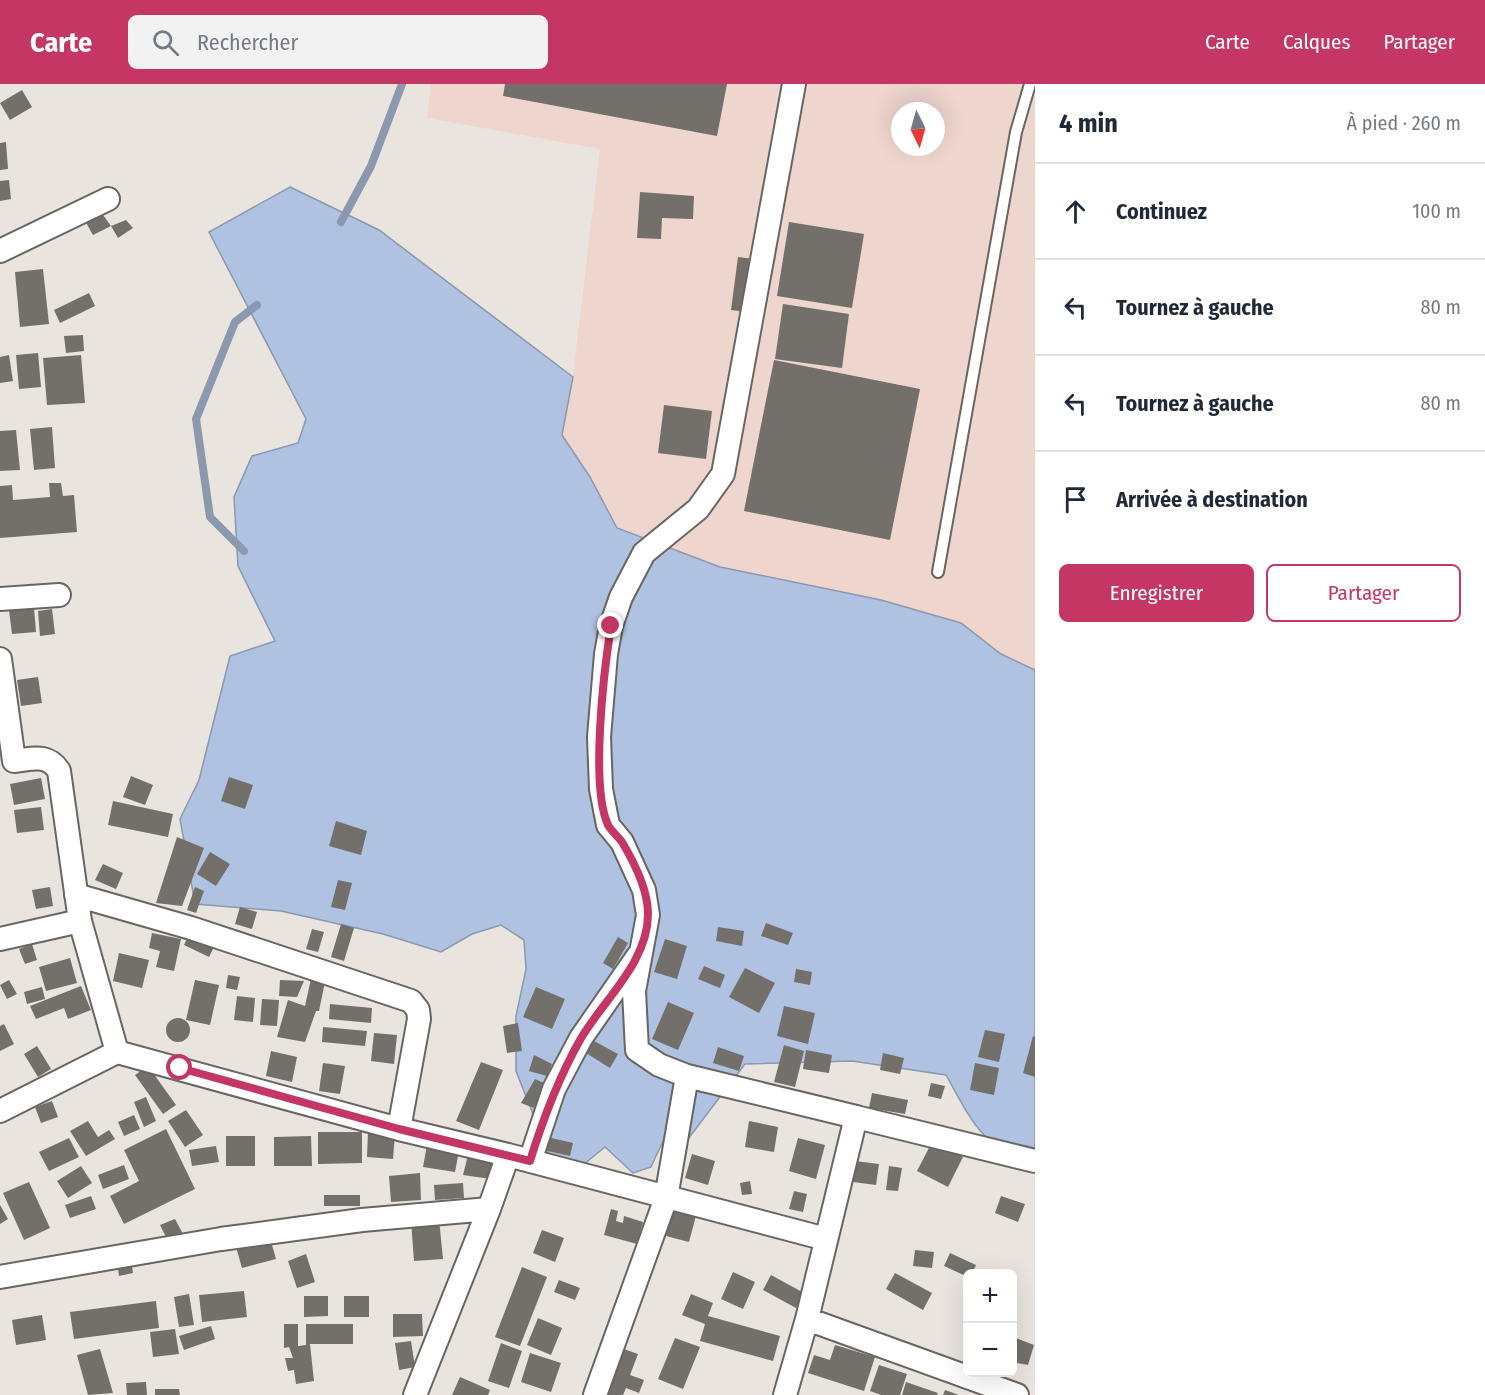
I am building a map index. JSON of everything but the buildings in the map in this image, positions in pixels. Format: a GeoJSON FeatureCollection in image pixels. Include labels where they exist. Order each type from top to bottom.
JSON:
{"type":"FeatureCollection","features":[{"type":"Feature","properties":{"kind":"street"},"geometry":{"type":"LineString","coordinates":[[794,84],[723,474],[698,509],[644,553],[627,582],[611,626],[599,737],[601,789],[608,825],[622,842],[644,890],[648,915],[634,991],[638,1050],[658,1065],[687,1076],[1035,1161]]}},
{"type":"Feature","properties":{"kind":"street"},"geometry":{"type":"LineString","coordinates":[[0,251],[108,199]]}},
{"type":"Feature","properties":{"kind":"street"},"geometry":{"type":"LineString","coordinates":[[0,599],[59,595]]}},
{"type":"Feature","properties":{"kind":"street"},"geometry":{"type":"LineString","coordinates":[[0,659],[7,762],[44,758],[54,762],[59,771],[80,921],[117,1052]]}},
{"type":"Feature","properties":{"kind":"street"},"geometry":{"type":"LineString","coordinates":[[76,895],[191,928],[411,1001],[418,1010],[419,1019],[399,1129]]}},
{"type":"Feature","properties":{"kind":"street"},"geometry":{"type":"LineString","coordinates":[[0,939],[80,921]]}},
{"type":"Feature","properties":{"kind":"street"},"geometry":{"type":"LineString","coordinates":[[530,1161],[554,1089],[581,1038],[642,950]]}},
{"type":"Feature","properties":{"kind":"street"},"geometry":{"type":"LineString","coordinates":[[0,1111],[117,1052],[399,1129],[826,1239]]}},
{"type":"Feature","properties":{"kind":"street"},"geometry":{"type":"LineString","coordinates":[[595,1395],[666,1198],[687,1076]]}},
{"type":"Feature","properties":{"kind":"street"},"geometry":{"type":"LineString","coordinates":[[785,1395],[807,1318],[856,1117]]}},
{"type":"Feature","properties":{"kind":"street"},"geometry":{"type":"LineString","coordinates":[[415,1395],[489,1209],[507,1155]]}},
{"type":"Feature","properties":{"kind":"street"},"geometry":{"type":"LineString","coordinates":[[0,1277],[221,1239],[362,1220],[489,1209]]}},
{"type":"Feature","properties":{"kind":"street"},"geometry":{"type":"LineString","coordinates":[[807,1318],[1017,1395]]}},
{"type":"Feature","properties":{"kind":"lane"},"geometry":{"type":"LineString","coordinates":[[938,572],[1016,132],[1030,84]]}},
{"type":"Feature","properties":{"kind":"shaded area"},"geometry":{"type":"Polygon","coordinates":[[[431,84],[1035,84],[1035,670],[1001,654],[961,623],[881,600],[720,567],[617,528],[590,477],[562,435],[573,376],[600,149],[427,118],[431,84]]]}},
{"type":"Feature","properties":{"kind":"water"},"geometry":{"type":"Polygon","coordinates":[[[290,187],[379,230],[573,377],[562,435],[590,477],[617,528],[720,567],[881,600],[961,623],[1001,654],[1035,670],[1035,1162],[1002,1149],[990,1140],[971,1118],[946,1075],[852,1061],[745,1064],[688,1139],[664,1139],[651,1167],[633,1173],[605,1147],[573,1173],[552,1162],[516,1071],[516,1016],[526,969],[524,940],[501,925],[472,934],[441,952],[383,934],[281,911],[195,904],[180,819],[199,780],[230,656],[275,641],[238,566],[234,497],[252,456],[298,443],[306,419],[209,232],[290,187]]]}},
{"type":"Feature","properties":{"kind":"waterway"},"geometry":{"type":"LineString","coordinates":[[341,222],[371,166],[402,84]]}},
{"type":"Feature","properties":{"kind":"waterway"},"geometry":{"type":"LineString","coordinates":[[244,551],[210,517],[196,419],[235,322],[257,305]]}},
{"type":"Feature","properties":{"kind":"route"},"geometry":{"type":"LineString","coordinates":[[180,1068],[399,1129],[530,1161],[554,1089],[581,1038],[642,950],[648,915],[644,890],[622,842],[608,825],[601,789],[599,737],[606,654],[611,626]]}}]}
